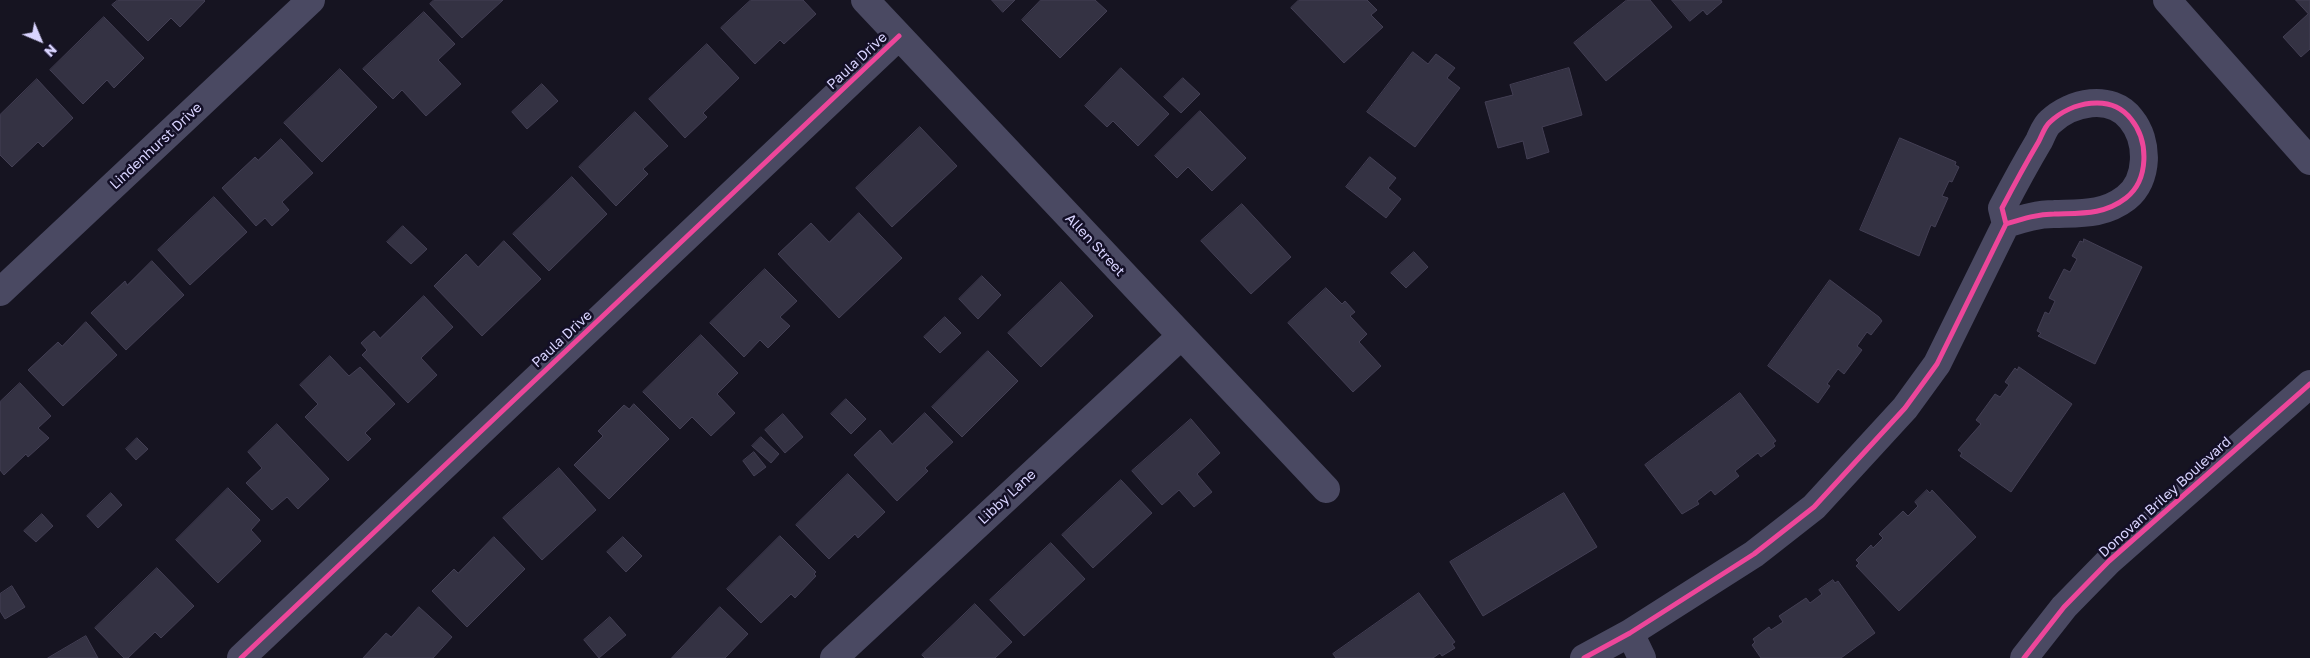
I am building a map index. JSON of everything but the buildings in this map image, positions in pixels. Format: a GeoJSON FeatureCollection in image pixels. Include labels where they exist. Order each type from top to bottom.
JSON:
{"type":"FeatureCollection","features":[{"type":"Feature","properties":{"kind":"street","name":"Lindenhurst Drive"},"geometry":{"type":"LineString","coordinates":[[0,292],[311,0]]}},
{"type":"Feature","properties":{"kind":"street","name":"Allen Street"},"geometry":{"type":"LineString","coordinates":[[865,0],[1326,489]]}},
{"type":"Feature","properties":{"kind":"street"},"geometry":{"type":"LineString","coordinates":[[2167,0],[2310,162]]}},
{"type":"Feature","properties":{"kind":"street","name":"Paula Drive"},"geometry":{"type":"LineString","coordinates":[[242,658],[899,36]]}},
{"type":"Feature","properties":{"kind":"street"},"geometry":{"type":"LineString","coordinates":[[1584,658],[1630,633],[1754,554],[1814,507],[1904,408],[1937,364],[2006,224],[2002,208],[2049,122],[2067,110],[2086,103],[2105,103],[2119,109],[2131,118],[2139,132],[2144,160],[2143,176],[2136,188],[2127,197],[2107,209],[2082,215],[2053,214],[2034,216],[2006,224]]}},
{"type":"Feature","properties":{"kind":"street","name":"Libby Lane"},"geometry":{"type":"LineString","coordinates":[[834,658],[1181,336]]}},
{"type":"Feature","properties":{"kind":"street","name":"Donovan Briley Boulevard"},"geometry":{"type":"LineString","coordinates":[[2024,658],[2064,607],[2109,561],[2310,384]]}},
{"type":"Feature","properties":{"kind":"street"},"geometry":{"type":"LineString","coordinates":[[1630,633],[1642,658]]}},
{"type":"Feature","properties":{"kind":"cycle path"},"geometry":{"type":"LineString","coordinates":[[241,658],[899,36]]}},
{"type":"Feature","properties":{"kind":"cycle path"},"geometry":{"type":"LineString","coordinates":[[1584,658],[1630,633],[1754,554],[1814,507],[1905,408],[1937,364],[2006,224],[2002,208],[2048,124],[2069,109],[2091,103],[2113,106],[2123,111],[2131,119],[2141,138],[2144,160],[2139,181],[2126,198],[2109,208],[2092,212],[2042,215],[2006,224]]}},
{"type":"Feature","properties":{"kind":"cycle path"},"geometry":{"type":"LineString","coordinates":[[2024,658],[2064,607],[2109,561],[2310,384]]}}]}
